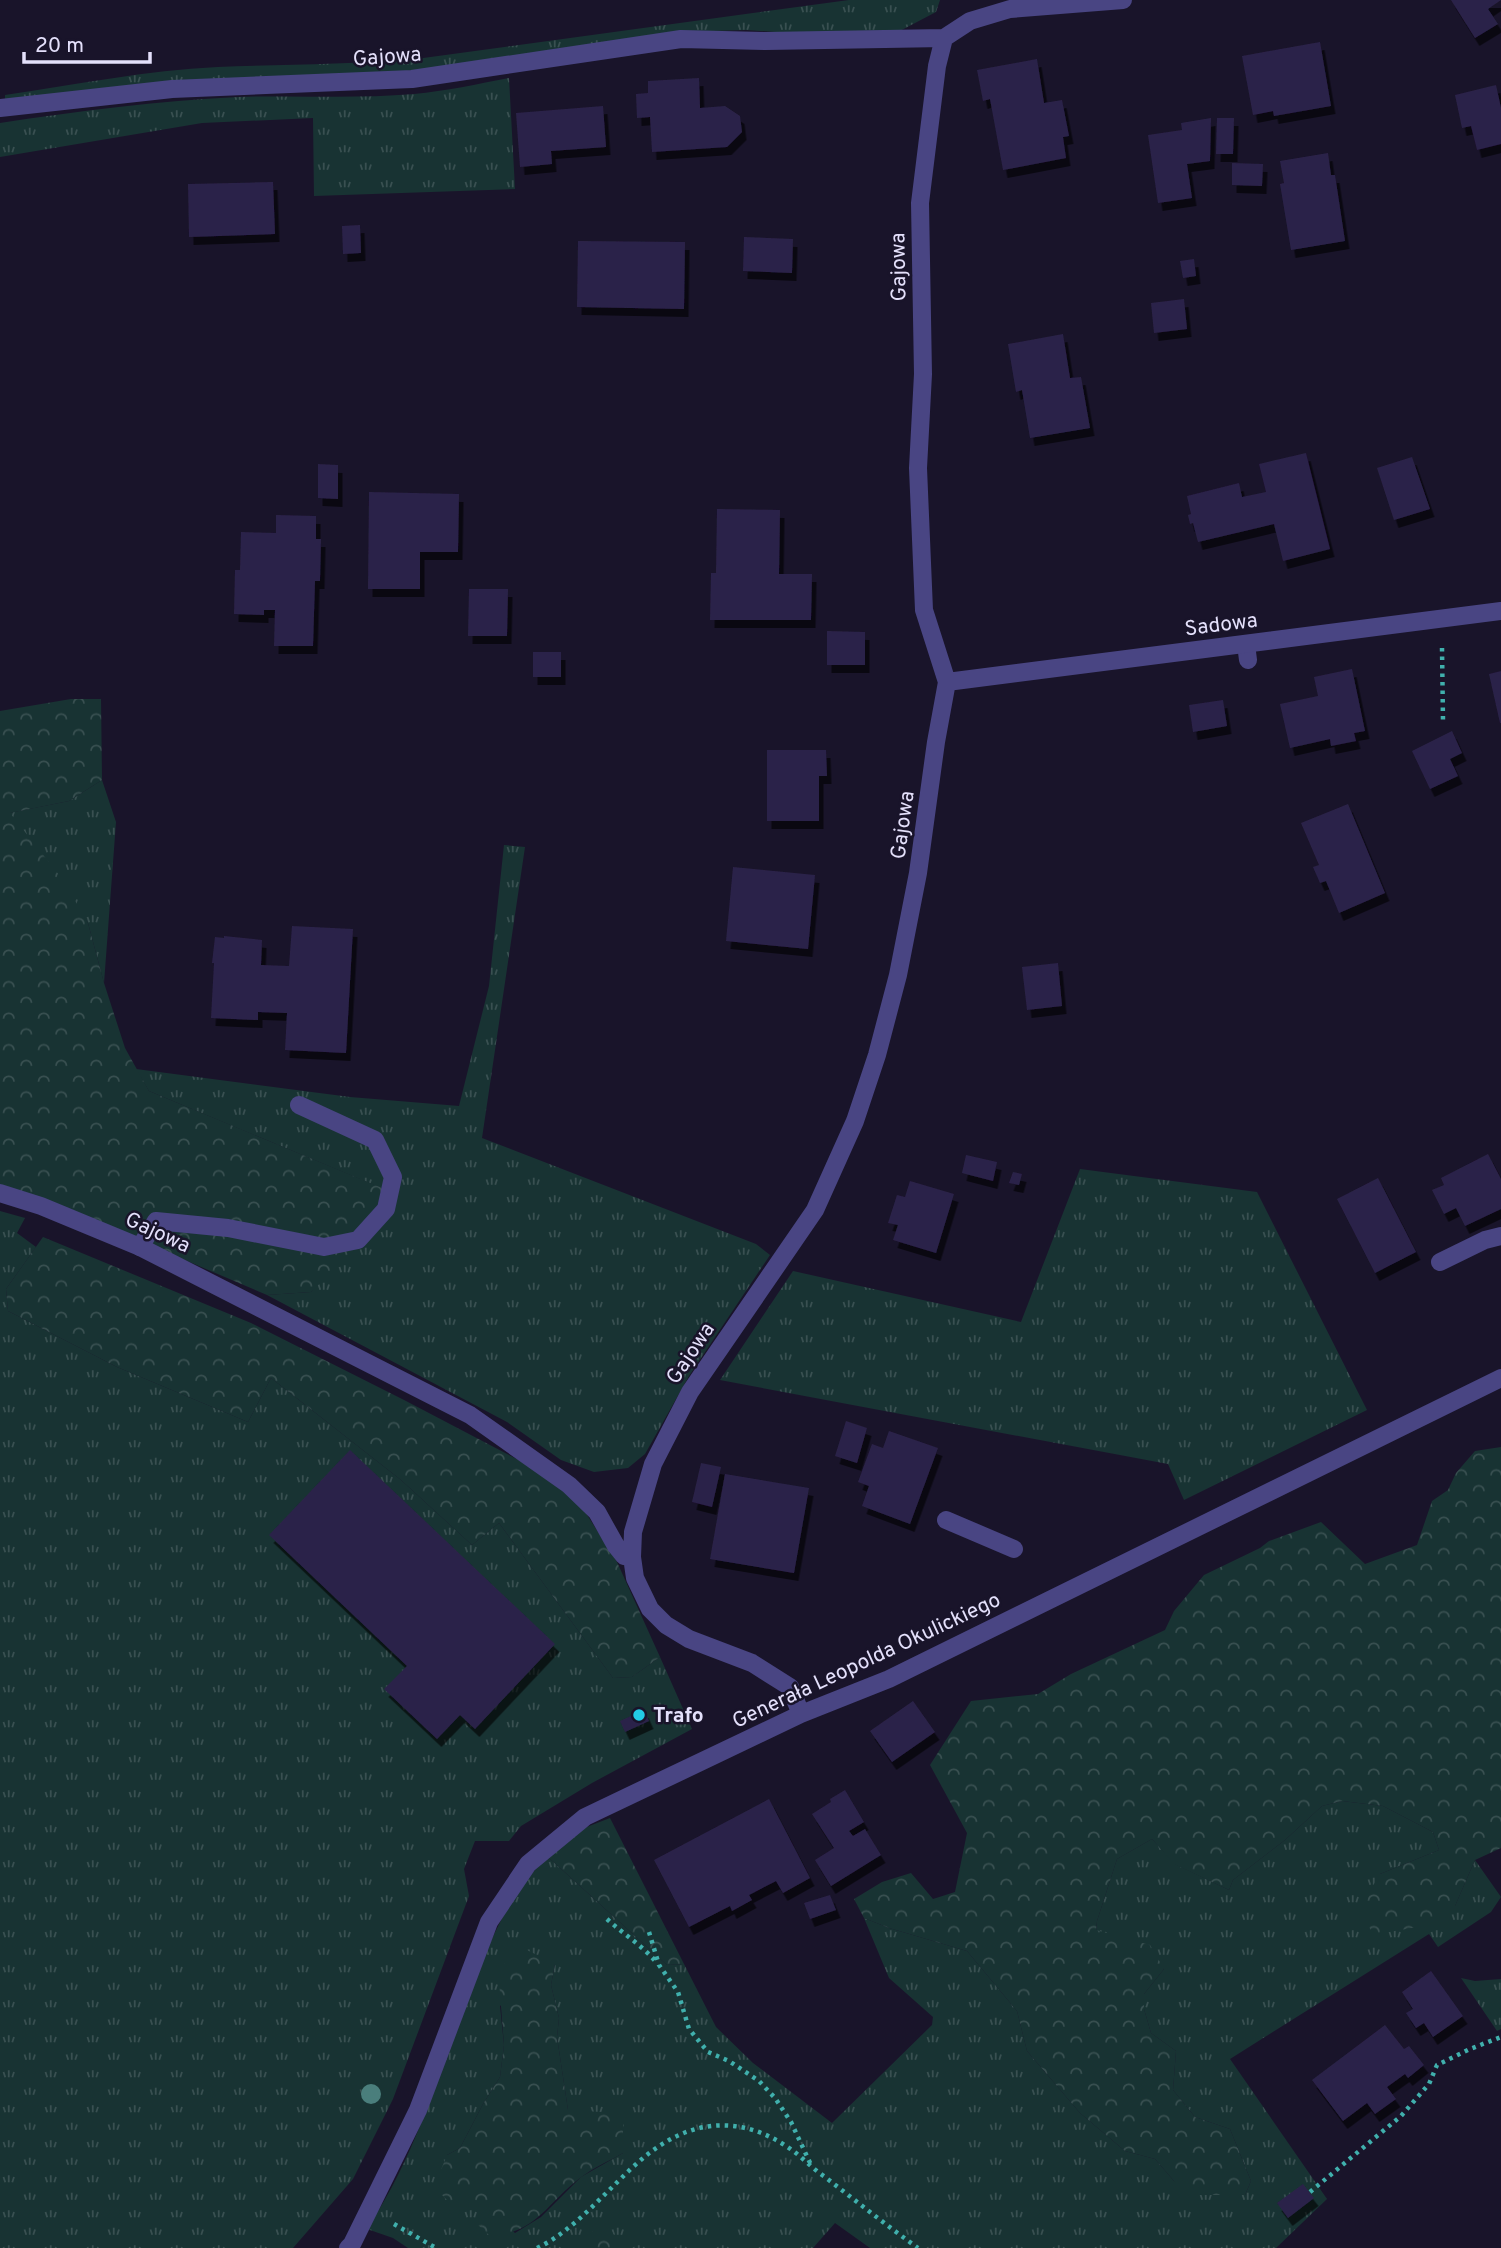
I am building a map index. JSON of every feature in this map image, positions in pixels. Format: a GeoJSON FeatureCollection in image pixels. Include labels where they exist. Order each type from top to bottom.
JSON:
{"type":"FeatureCollection","features":[{"type":"Feature","properties":{"kind":"street"},"geometry":{"type":"LineString","coordinates":[[944,38],[970,21],[1010,9],[1123,0]]}},
{"type":"Feature","properties":{"kind":"street","name":"Gajowa"},"geometry":{"type":"LineString","coordinates":[[0,108],[173,89],[412,79],[681,39],[766,41],[944,38],[937,66],[920,204],[923,374],[918,468],[924,610],[947,682],[918,873],[898,975],[877,1055],[855,1121],[815,1210],[690,1392],[653,1464],[633,1532],[635,1578],[650,1609],[666,1625],[689,1639],[751,1663],[790,1687],[801,1714]]}},
{"type":"Feature","properties":{"kind":"street","name":"Sadowa"},"geometry":{"type":"LineString","coordinates":[[947,682],[1247,652],[1501,611]]}},
{"type":"Feature","properties":{"kind":"street"},"geometry":{"type":"LineString","coordinates":[[140,1247],[156,1221],[228,1228],[324,1247],[358,1240],[386,1209],[393,1177],[375,1140],[299,1105]]}},
{"type":"Feature","properties":{"kind":"street","name":"Gajowa"},"geometry":{"type":"LineString","coordinates":[[0,1193],[41,1206],[140,1247],[470,1415],[569,1485],[597,1512],[615,1546],[624,1556],[632,1557]]}},
{"type":"Feature","properties":{"kind":"street"},"geometry":{"type":"LineString","coordinates":[[1440,1262],[1485,1240],[1501,1236]]}},
{"type":"Feature","properties":{"kind":"street","name":"Generała Leopolda Okulickiego"},"geometry":{"type":"LineString","coordinates":[[348,2248],[418,2110],[489,1922],[528,1864],[584,1817],[801,1714],[889,1679],[1501,1378]]}},
{"type":"Feature","properties":{"kind":"street"},"geometry":{"type":"LineString","coordinates":[[946,1520],[1014,1549]]}},
{"type":"Feature","properties":{"kind":"path"},"geometry":{"type":"LineString","coordinates":[[1442,639],[1443,721]]}},
{"type":"Feature","properties":{"kind":"path"},"geometry":{"type":"LineString","coordinates":[[607,1919],[625,1936],[644,1947],[659,1965],[678,1992],[689,2029],[708,2052],[729,2061],[759,2081],[775,2098],[791,2122],[814,2169]]}},
{"type":"Feature","properties":{"kind":"path"},"geometry":{"type":"LineString","coordinates":[[649,1932],[659,1965]]}},
{"type":"Feature","properties":{"kind":"path"},"geometry":{"type":"LineString","coordinates":[[1310,2192],[1401,2116],[1429,2084],[1437,2066],[1501,2037]]}},
{"type":"Feature","properties":{"kind":"path"},"geometry":{"type":"LineString","coordinates":[[537,2248],[599,2201],[643,2158],[682,2132],[723,2124],[756,2130],[792,2150],[918,2248]]}},
{"type":"Feature","properties":{"kind":"path"},"geometry":{"type":"LineString","coordinates":[[370,2209],[436,2248]]}},
{"type":"Feature","properties":{"kind":"green space"},"geometry":{"type":"Polygon","coordinates":[[[849,0],[940,0],[936,12],[896,33],[832,36],[746,30],[679,32],[442,68],[5,105],[5,95],[138,75],[218,67],[416,59],[849,0]]]}},
{"type":"Feature","properties":{"kind":"green space"},"geometry":{"type":"Polygon","coordinates":[[[509,78],[515,189],[314,196],[313,118],[202,123],[0,157],[0,123],[119,107],[208,99],[414,94],[509,78]]]}},
{"type":"Feature","properties":{"kind":"green space"},"geometry":{"type":"Polygon","coordinates":[[[71,699],[101,699],[102,780],[69,801],[10,813],[63,880],[88,923],[125,1048],[149,1091],[392,1192],[367,1237],[311,1292],[267,1295],[44,1200],[0,1186],[0,711],[71,699]]]}},
{"type":"Feature","properties":{"kind":"green space"},"geometry":{"type":"Polygon","coordinates":[[[102,780],[116,822],[104,983],[88,923],[9,813],[69,801],[102,780]]]}},
{"type":"Feature","properties":{"kind":"green space"},"geometry":{"type":"Polygon","coordinates":[[[504,845],[525,847],[482,1138],[756,1244],[770,1255],[689,1376],[645,1454],[628,1468],[594,1472],[561,1460],[507,1422],[267,1295],[311,1292],[391,1192],[149,1091],[136,1069],[350,1097],[459,1106],[489,986],[504,845]]]}},
{"type":"Feature","properties":{"kind":"green space"},"geometry":{"type":"Polygon","coordinates":[[[1080,1169],[1257,1192],[1367,1410],[1184,1500],[1168,1464],[720,1380],[793,1271],[1021,1322],[1080,1169]]]}},
{"type":"Feature","properties":{"kind":"green space"},"geometry":{"type":"Polygon","coordinates":[[[0,1211],[25,1218],[17,1233],[36,1247],[6,1289],[8,1311],[117,1367],[248,1422],[271,1378],[401,1480],[472,1545],[499,1523],[613,1678],[632,1677],[660,1657],[692,1729],[592,1783],[521,1826],[509,1841],[475,1841],[464,1869],[469,1896],[393,2099],[353,2179],[293,2248],[0,2248],[0,1211]]]}},
{"type":"Feature","properties":{"kind":"green space"},"geometry":{"type":"Polygon","coordinates":[[[43,1237],[251,1323],[549,1476],[584,1510],[617,1562],[660,1657],[632,1677],[613,1678],[499,1523],[472,1545],[401,1480],[271,1378],[248,1422],[117,1367],[8,1311],[6,1289],[43,1237]]]}},
{"type":"Feature","properties":{"kind":"green space"},"geometry":{"type":"Polygon","coordinates":[[[1501,1447],[1501,1848],[1475,1860],[1455,1906],[1423,1926],[1372,1935],[1362,1904],[1380,1874],[1439,1850],[1433,1832],[1383,1806],[1342,1801],[1322,1806],[1285,1840],[1233,1880],[1229,1890],[1174,1864],[1152,1839],[1117,1859],[1096,1930],[1150,1945],[1164,1969],[1144,1994],[1144,2009],[1151,2033],[1176,2051],[1173,2090],[1195,2117],[1230,2129],[1251,2181],[1245,2195],[1190,2195],[1155,2159],[1125,2151],[1080,2113],[1027,2051],[1017,2011],[967,1951],[864,1918],[854,1899],[882,1882],[911,1873],[933,1899],[955,1892],[967,1833],[930,1765],[971,1701],[1038,1694],[1071,1674],[1165,1630],[1174,1611],[1204,1575],[1269,1541],[1321,1522],[1365,1564],[1417,1545],[1432,1501],[1448,1490],[1456,1473],[1475,1451],[1501,1447]]]}},
{"type":"Feature","properties":{"kind":"green space"},"geometry":{"type":"Polygon","coordinates":[[[1342,1801],[1383,1806],[1433,1832],[1439,1850],[1380,1874],[1455,1906],[1475,1860],[1501,1897],[1491,1912],[1438,1947],[1429,1934],[1230,2059],[1327,2199],[1276,2248],[870,2248],[835,2223],[813,2248],[408,2248],[393,2238],[367,2229],[392,2187],[415,2139],[482,1961],[496,1931],[528,1878],[548,1857],[667,1965],[684,1964],[716,2027],[753,2063],[832,2123],[932,2025],[933,2017],[889,1978],[864,1918],[967,1951],[1017,2011],[1027,2051],[1080,2113],[1125,2151],[1155,2159],[1174,2181],[1218,2193],[1245,2195],[1251,2181],[1230,2129],[1195,2117],[1173,2090],[1176,2051],[1151,2033],[1144,2009],[1144,1994],[1164,1969],[1096,1931],[1097,1921],[1117,1859],[1152,1839],[1175,1864],[1229,1890],[1233,1880],[1285,1840],[1322,1806],[1342,1801]],[[555,1964],[500,2006],[504,2045],[500,2077],[460,2148],[447,2155],[480,2203],[515,2233],[541,2217],[581,2177],[623,2153],[568,2110],[557,2037],[559,2018],[551,1985],[555,1964]]]}},
{"type":"Feature","properties":{"kind":"green space"},"geometry":{"type":"Polygon","coordinates":[[[610,1818],[684,1964],[667,1965],[548,1857],[579,1830],[610,1818]]]}},
{"type":"Feature","properties":{"kind":"green space"},"geometry":{"type":"Polygon","coordinates":[[[527,1950],[555,1964],[551,1985],[559,2018],[557,2037],[568,2110],[618,2113],[623,2123],[623,2153],[580,2178],[532,2222],[492,2238],[475,2222],[480,2203],[452,2205],[434,2187],[447,2155],[460,2148],[500,2077],[504,2045],[498,1968],[527,1950]]]}},
{"type":"Feature","properties":{"kind":"green space"},"geometry":{"type":"Polygon","coordinates":[[[1461,1978],[1475,1981],[1501,1979],[1501,2029],[1497,2031],[1461,1978]]]}},
{"type":"Feature","properties":{"kind":"green space"},"geometry":{"type":"Polygon","coordinates":[[[610,2228],[621,2248],[578,2248],[593,2231],[610,2228]]]}},
{"type":"Feature","properties":{"kind":"building"},"geometry":{"type":"Polygon","coordinates":[[[1451,0],[1501,0],[1488,9],[1498,24],[1475,38],[1451,0]]]}},
{"type":"Feature","properties":{"kind":"building"},"geometry":{"type":"Polygon","coordinates":[[[1320,42],[1331,106],[1274,116],[1273,111],[1253,115],[1242,56],[1320,42]]]}},
{"type":"Feature","properties":{"kind":"building"},"geometry":{"type":"Polygon","coordinates":[[[1037,59],[1044,103],[1062,100],[1069,136],[1063,137],[1066,158],[1003,170],[990,99],[983,101],[977,70],[1037,59]]]}},
{"type":"Feature","properties":{"kind":"building"},"geometry":{"type":"Polygon","coordinates":[[[699,78],[700,108],[725,106],[740,116],[742,132],[727,147],[652,152],[650,117],[637,118],[636,94],[648,93],[648,81],[699,78]]]}},
{"type":"Feature","properties":{"kind":"building"},"geometry":{"type":"Polygon","coordinates":[[[1496,85],[1501,108],[1501,144],[1477,150],[1471,126],[1462,128],[1455,95],[1496,85]]]}},
{"type":"Feature","properties":{"kind":"building"},"geometry":{"type":"Polygon","coordinates":[[[603,106],[606,147],[551,151],[552,164],[520,167],[516,113],[603,106]]]}},
{"type":"Feature","properties":{"kind":"building"},"geometry":{"type":"Polygon","coordinates":[[[1211,118],[1210,161],[1187,164],[1192,198],[1158,203],[1148,135],[1182,130],[1181,123],[1211,118]]]}},
{"type":"Feature","properties":{"kind":"building"},"geometry":{"type":"Polygon","coordinates":[[[1217,118],[1234,118],[1233,154],[1216,154],[1217,118]]]}},
{"type":"Feature","properties":{"kind":"building"},"geometry":{"type":"Polygon","coordinates":[[[1328,153],[1331,175],[1335,175],[1345,241],[1291,250],[1280,184],[1284,183],[1280,161],[1328,153]]]}},
{"type":"Feature","properties":{"kind":"building"},"geometry":{"type":"Polygon","coordinates":[[[1232,163],[1263,164],[1262,186],[1232,185],[1232,163]]]}},
{"type":"Feature","properties":{"kind":"building"},"geometry":{"type":"Polygon","coordinates":[[[273,182],[275,234],[189,237],[188,184],[273,182]]]}},
{"type":"Feature","properties":{"kind":"building"},"geometry":{"type":"Polygon","coordinates":[[[360,225],[361,253],[343,254],[342,226],[360,225]]]}},
{"type":"Feature","properties":{"kind":"building"},"geometry":{"type":"Polygon","coordinates":[[[744,237],[793,239],[792,273],[743,271],[744,237]]]}},
{"type":"Feature","properties":{"kind":"building"},"geometry":{"type":"Polygon","coordinates":[[[578,241],[685,242],[684,309],[577,307],[578,241]]]}},
{"type":"Feature","properties":{"kind":"building"},"geometry":{"type":"Polygon","coordinates":[[[1194,259],[1196,276],[1183,278],[1180,261],[1194,259]]]}},
{"type":"Feature","properties":{"kind":"building"},"geometry":{"type":"Polygon","coordinates":[[[1184,299],[1187,329],[1154,333],[1151,303],[1184,299]]]}},
{"type":"Feature","properties":{"kind":"building"},"geometry":{"type":"Polygon","coordinates":[[[1063,334],[1070,378],[1081,377],[1090,428],[1030,438],[1022,390],[1016,392],[1008,344],[1063,334]]]}},
{"type":"Feature","properties":{"kind":"building"},"geometry":{"type":"Polygon","coordinates":[[[1306,453],[1330,549],[1283,561],[1274,524],[1198,542],[1193,523],[1190,524],[1187,496],[1239,483],[1242,497],[1266,492],[1259,464],[1306,453]]]}},
{"type":"Feature","properties":{"kind":"building"},"geometry":{"type":"Polygon","coordinates":[[[1412,457],[1430,509],[1394,520],[1377,468],[1412,457]]]}},
{"type":"Feature","properties":{"kind":"building"},"geometry":{"type":"Polygon","coordinates":[[[318,464],[338,465],[338,499],[318,498],[318,464]]]}},
{"type":"Feature","properties":{"kind":"building"},"geometry":{"type":"Polygon","coordinates":[[[369,492],[459,494],[458,552],[420,552],[420,589],[368,589],[369,492]]]}},
{"type":"Feature","properties":{"kind":"building"},"geometry":{"type":"Polygon","coordinates":[[[717,509],[780,510],[779,574],[812,574],[811,620],[710,620],[711,573],[716,573],[717,509]]]}},
{"type":"Feature","properties":{"kind":"building"},"geometry":{"type":"Polygon","coordinates":[[[276,515],[316,516],[316,539],[321,539],[320,581],[315,581],[313,646],[274,646],[275,610],[264,610],[264,615],[234,614],[235,570],[240,570],[241,532],[276,533],[276,515]]]}},
{"type":"Feature","properties":{"kind":"building"},"geometry":{"type":"Polygon","coordinates":[[[469,589],[508,589],[507,636],[468,636],[469,589]]]}},
{"type":"Feature","properties":{"kind":"building"},"geometry":{"type":"Polygon","coordinates":[[[827,631],[865,632],[865,665],[827,665],[827,631]]]}},
{"type":"Feature","properties":{"kind":"building"},"geometry":{"type":"Polygon","coordinates":[[[533,652],[561,652],[561,677],[533,677],[533,652]]]}},
{"type":"Feature","properties":{"kind":"building"},"geometry":{"type":"Polygon","coordinates":[[[1352,669],[1365,731],[1354,733],[1356,741],[1331,746],[1330,739],[1290,748],[1280,704],[1318,696],[1314,677],[1352,669]]]}},
{"type":"Feature","properties":{"kind":"building"},"geometry":{"type":"Polygon","coordinates":[[[1501,671],[1501,723],[1500,723],[1489,674],[1501,671]]]}},
{"type":"Feature","properties":{"kind":"building"},"geometry":{"type":"Polygon","coordinates":[[[1223,700],[1227,726],[1193,732],[1189,705],[1223,700]]]}},
{"type":"Feature","properties":{"kind":"building"},"geometry":{"type":"Polygon","coordinates":[[[1452,731],[1462,753],[1450,759],[1458,776],[1430,789],[1412,751],[1452,731]]]}},
{"type":"Feature","properties":{"kind":"building"},"geometry":{"type":"Polygon","coordinates":[[[767,750],[826,750],[827,776],[819,776],[819,821],[767,821],[767,750]]]}},
{"type":"Feature","properties":{"kind":"building"},"geometry":{"type":"Polygon","coordinates":[[[1348,804],[1385,893],[1339,913],[1326,881],[1320,883],[1313,867],[1319,865],[1301,823],[1348,804]]]}},
{"type":"Feature","properties":{"kind":"building"},"geometry":{"type":"Polygon","coordinates":[[[733,867],[815,875],[808,949],[726,941],[733,867]]]}},
{"type":"Feature","properties":{"kind":"building"},"geometry":{"type":"Polygon","coordinates":[[[292,926],[353,929],[346,1053],[285,1050],[287,1013],[258,1012],[258,1020],[211,1018],[215,937],[262,940],[261,965],[289,966],[292,926]]]}},
{"type":"Feature","properties":{"kind":"building"},"geometry":{"type":"Polygon","coordinates":[[[1058,963],[1062,1006],[1027,1010],[1022,967],[1058,963]]]}},
{"type":"Feature","properties":{"kind":"building"},"geometry":{"type":"Polygon","coordinates":[[[1488,1154],[1501,1179],[1501,1209],[1465,1226],[1456,1208],[1444,1214],[1432,1190],[1444,1185],[1441,1178],[1488,1154]]]}},
{"type":"Feature","properties":{"kind":"building"},"geometry":{"type":"Polygon","coordinates":[[[966,1155],[997,1162],[993,1181],[962,1173],[966,1155]]]}},
{"type":"Feature","properties":{"kind":"building"},"geometry":{"type":"Polygon","coordinates":[[[1013,1172],[1022,1174],[1019,1185],[1009,1183],[1013,1172]]]}},
{"type":"Feature","properties":{"kind":"building"},"geometry":{"type":"Polygon","coordinates":[[[1378,1178],[1416,1252],[1375,1273],[1337,1199],[1378,1178]]]}},
{"type":"Feature","properties":{"kind":"building"},"geometry":{"type":"Polygon","coordinates":[[[910,1181],[954,1194],[936,1253],[893,1240],[898,1225],[888,1223],[897,1195],[905,1197],[910,1181]]]}},
{"type":"Feature","properties":{"kind":"building"},"geometry":{"type":"Polygon","coordinates":[[[846,1421],[867,1428],[857,1463],[835,1456],[846,1421]]]}},
{"type":"Feature","properties":{"kind":"building"},"geometry":{"type":"Polygon","coordinates":[[[889,1431],[938,1448],[910,1524],[862,1506],[869,1486],[858,1482],[872,1444],[883,1448],[889,1431]]]}},
{"type":"Feature","properties":{"kind":"building"},"geometry":{"type":"Polygon","coordinates":[[[350,1450],[555,1644],[475,1729],[460,1715],[437,1739],[384,1689],[407,1666],[269,1535],[350,1450]]]}},
{"type":"Feature","properties":{"kind":"building"},"geometry":{"type":"Polygon","coordinates":[[[701,1463],[721,1467],[712,1507],[692,1502],[701,1463]]]}},
{"type":"Feature","properties":{"kind":"building"},"geometry":{"type":"Polygon","coordinates":[[[725,1474],[809,1488],[794,1573],[710,1559],[725,1474]]]}},
{"type":"Feature","properties":{"kind":"building"},"geometry":{"type":"Polygon","coordinates":[[[913,1701],[935,1732],[892,1762],[870,1731],[913,1701]]]}},
{"type":"Feature","properties":{"kind":"building","name":"Trafo"},"geometry":{"type":"Polygon","coordinates":[[[644,1710],[649,1721],[625,1732],[620,1721],[644,1710]]]}},
{"type":"Feature","properties":{"kind":"building"},"geometry":{"type":"Polygon","coordinates":[[[845,1790],[864,1822],[849,1831],[853,1836],[865,1829],[881,1855],[831,1886],[815,1860],[834,1848],[812,1814],[845,1790]]]}},
{"type":"Feature","properties":{"kind":"building"},"geometry":{"type":"Polygon","coordinates":[[[769,1799],[810,1878],[783,1893],[776,1881],[749,1895],[752,1900],[732,1911],[730,1906],[689,1927],[654,1860],[769,1799]]]}},
{"type":"Feature","properties":{"kind":"building"},"geometry":{"type":"Polygon","coordinates":[[[830,1895],[836,1910],[810,1919],[804,1903],[830,1895]]]}},
{"type":"Feature","properties":{"kind":"building"},"geometry":{"type":"Polygon","coordinates":[[[1431,1971],[1463,2016],[1433,2037],[1424,2023],[1416,2028],[1406,2013],[1413,2009],[1402,1992],[1431,1971]]]}},
{"type":"Feature","properties":{"kind":"building"},"geometry":{"type":"Polygon","coordinates":[[[1385,2025],[1404,2049],[1409,2046],[1424,2065],[1408,2078],[1405,2074],[1387,2087],[1396,2099],[1375,2114],[1367,2103],[1343,2121],[1312,2080],[1385,2025]]]}},
{"type":"Feature","properties":{"kind":"building"},"geometry":{"type":"Polygon","coordinates":[[[1303,2184],[1314,2198],[1288,2218],[1277,2203],[1303,2184]]]}},
{"type":"Feature","properties":{"kind":"place","name":"Trafo"},"geometry":{"type":"Point","coordinates":[639,1715]}}]}
